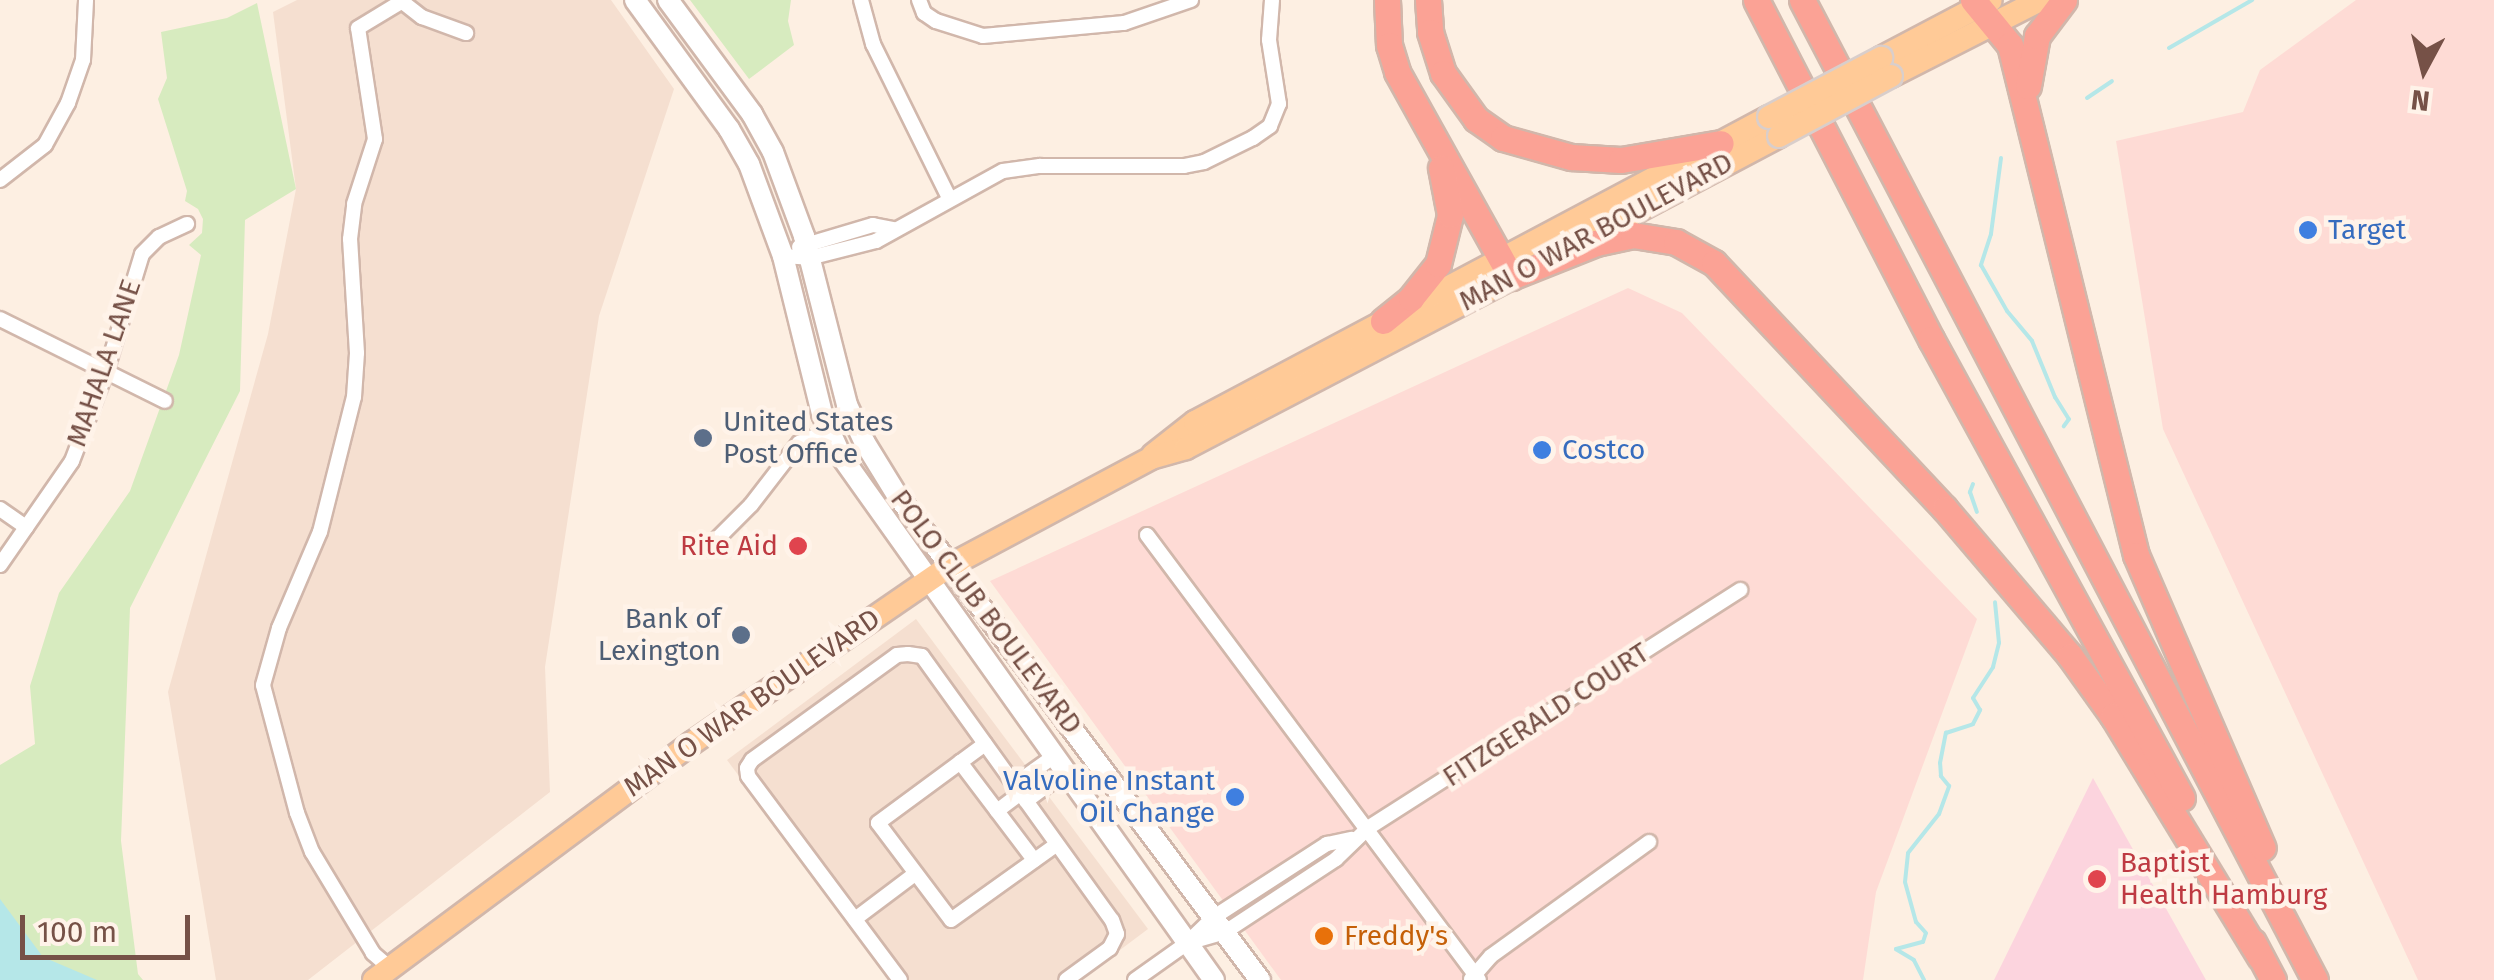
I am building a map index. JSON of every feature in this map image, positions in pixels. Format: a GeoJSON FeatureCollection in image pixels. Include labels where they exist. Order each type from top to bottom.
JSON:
{"type":"FeatureCollection","features":[{"type":"Feature","properties":{"kind":"highway"},"geometry":{"type":"LineString","coordinates":[[1387,0],[1389,45],[1397,72],[1506,269],[1632,235],[1676,242],[1714,263],[1946,509],[2070,656],[2113,716],[2260,957]]}},
{"type":"Feature","properties":{"kind":"highway"},"geometry":{"type":"LineString","coordinates":[[1428,0],[1430,32],[1442,73],[1476,119],[1503,138],[1570,157],[1621,160],[1720,143]]}},
{"type":"Feature","properties":{"kind":"highway"},"geometry":{"type":"LineString","coordinates":[[1736,0],[1846,202],[1931,339]]}},
{"type":"Feature","properties":{"kind":"highway"},"geometry":{"type":"LineString","coordinates":[[1756,0],[1931,339],[2204,839],[2272,980]]}},
{"type":"Feature","properties":{"kind":"highway"},"geometry":{"type":"LineString","coordinates":[[1802,0],[2315,980]]}},
{"type":"Feature","properties":{"kind":"highway"},"geometry":{"type":"LineString","coordinates":[[2034,135],[2028,82],[2032,48],[2042,24],[2064,0]]}},
{"type":"Feature","properties":{"kind":"highway"},"geometry":{"type":"LineString","coordinates":[[1983,8],[2010,45],[2136,555],[2192,690],[2323,980]]}},
{"type":"Feature","properties":{"kind":"highway"},"geometry":{"type":"LineString","coordinates":[[1384,321],[1426,281],[1446,240],[1449,194],[1422,117]]}},
{"type":"Feature","properties":{"kind":"main road","name":"MAN O WAR BOULEVARD"},"geometry":{"type":"LineString","coordinates":[[382,974],[692,743],[927,581],[1150,458],[1196,422],[1384,321],[1506,269],[1886,67],[1983,8],[2040,0]]}},
{"type":"Feature","properties":{"kind":"main road","name":"MAN O WAR BOULEVARD"},"geometry":{"type":"LineString","coordinates":[[1150,458],[1186,448],[1506,269],[1720,143],[1774,127]]}},
{"type":"Feature","properties":{"kind":"street","name":"POLO CLUB BOULEVARD"},"geometry":{"type":"LineString","coordinates":[[635,0],[729,129],[766,202],[815,390],[833,438],[867,498],[1214,980]]}},
{"type":"Feature","properties":{"kind":"street","name":"POLO CLUB BOULEVARD"},"geometry":{"type":"LineString","coordinates":[[668,0],[759,127],[791,192],[849,408],[889,483],[1260,980]]}},
{"type":"Feature","properties":{"kind":"street"},"geometry":{"type":"LineString","coordinates":[[861,0],[873,44],[949,198]]}},
{"type":"Feature","properties":{"kind":"street"},"geometry":{"type":"LineString","coordinates":[[919,0],[924,14],[936,21],[983,36],[1124,23],[1191,0]]}},
{"type":"Feature","properties":{"kind":"street"},"geometry":{"type":"LineString","coordinates":[[782,256],[873,225],[894,229],[927,215],[987,176],[1018,167],[1191,164],[1262,132],[1275,119],[1279,104],[1269,40],[1272,0]]}},
{"type":"Feature","properties":{"kind":"street"},"geometry":{"type":"LineString","coordinates":[[0,180],[45,145],[68,103],[83,60],[92,1]]}},
{"type":"Feature","properties":{"kind":"street"},"geometry":{"type":"LineString","coordinates":[[382,974],[374,953],[312,852],[297,813],[263,685],[279,628],[320,532],[354,397],[357,354],[350,239],[354,204],[375,139],[360,66],[358,28],[400,1],[440,26],[466,33]]}},
{"type":"Feature","properties":{"kind":"street","name":"MAHALA LANE"},"geometry":{"type":"LineString","coordinates":[[0,565],[72,460],[106,372],[142,254],[158,237],[187,224]]}},
{"type":"Feature","properties":{"kind":"street"},"geometry":{"type":"LineString","coordinates":[[0,319],[36,333],[165,401]]}},
{"type":"Feature","properties":{"kind":"street"},"geometry":{"type":"LineString","coordinates":[[708,549],[752,505],[798,443],[833,438],[838,422],[849,408],[815,390]]}},
{"type":"Feature","properties":{"kind":"street"},"geometry":{"type":"LineString","coordinates":[[0,508],[26,527]]}},
{"type":"Feature","properties":{"kind":"street"},"geometry":{"type":"LineString","coordinates":[[1147,536],[1368,828],[1475,978],[1492,956],[1648,842]]}},
{"type":"Feature","properties":{"kind":"street","name":"FITZGERALD COURT"},"geometry":{"type":"LineString","coordinates":[[1135,980],[1187,943],[1336,859],[1351,839],[1740,590]]}},
{"type":"Feature","properties":{"kind":"street"},"geometry":{"type":"LineString","coordinates":[[900,980],[748,776],[752,760],[897,655],[908,654],[922,656],[1112,920],[1116,934],[1110,948],[1066,980]]}},
{"type":"Feature","properties":{"kind":"street"},"geometry":{"type":"LineString","coordinates":[[984,744],[878,823],[915,874],[951,920],[1057,844]]}},
{"type":"Feature","properties":{"kind":"street"},"geometry":{"type":"LineString","coordinates":[[960,762],[1034,860]]}},
{"type":"Feature","properties":{"kind":"street"},"geometry":{"type":"LineString","coordinates":[[996,811],[1058,765]]}},
{"type":"Feature","properties":{"kind":"street"},"geometry":{"type":"LineString","coordinates":[[854,919],[915,874]]}},
{"type":"Feature","properties":{"kind":"shaded area"},"geometry":{"type":"Polygon","coordinates":[[[297,0],[611,0],[674,89],[599,316],[545,667],[550,792],[308,980],[216,980],[168,692],[268,334],[296,189],[273,12],[297,0]]]}},
{"type":"Feature","properties":{"kind":"shaded area"},"geometry":{"type":"Polygon","coordinates":[[[2356,0],[2494,0],[2494,980],[2418,980],[2163,429],[2116,141],[2243,112],[2260,70],[2356,0]]]}},
{"type":"Feature","properties":{"kind":"shaded area"},"geometry":{"type":"Polygon","coordinates":[[[1628,288],[1682,313],[1977,619],[1876,892],[1863,980],[1281,980],[990,581],[1628,288]]]}},
{"type":"Feature","properties":{"kind":"shaded area"},"geometry":{"type":"Polygon","coordinates":[[[916,619],[1148,929],[1080,980],[891,980],[727,760],[916,619]]]}},
{"type":"Feature","properties":{"kind":"shaded area","name":"Baptist Health Hamburg"},"geometry":{"type":"Polygon","coordinates":[[[2093,778],[2206,980],[1994,980],[2093,778]]]}},
{"type":"Feature","properties":{"kind":"green space"},"geometry":{"type":"Polygon","coordinates":[[[690,0],[791,0],[788,21],[794,45],[749,79],[690,0]]]}},
{"type":"Feature","properties":{"kind":"green space"},"geometry":{"type":"Polygon","coordinates":[[[257,3],[296,189],[245,220],[240,391],[130,608],[121,841],[138,974],[143,980],[0,980],[0,765],[35,744],[30,686],[59,593],[130,491],[179,355],[201,255],[189,245],[202,233],[203,219],[198,209],[185,201],[187,191],[158,99],[167,78],[161,32],[227,18],[257,3]]]}},
{"type":"Feature","properties":{"kind":"water"},"geometry":{"type":"Polygon","coordinates":[[[0,899],[43,957],[97,980],[0,980],[0,899]]]}},
{"type":"Feature","properties":{"kind":"waterway"},"geometry":{"type":"LineString","coordinates":[[2169,48],[2252,0]]}},
{"type":"Feature","properties":{"kind":"waterway"},"geometry":{"type":"LineString","coordinates":[[2087,98],[2112,81]]}},
{"type":"Feature","properties":{"kind":"waterway"},"geometry":{"type":"LineString","coordinates":[[2001,158],[1991,234],[1981,265],[2007,311],[2032,341],[2055,397],[2069,419],[2064,426]]}},
{"type":"Feature","properties":{"kind":"waterway"},"geometry":{"type":"LineString","coordinates":[[1973,484],[1970,492],[1977,512]]}},
{"type":"Feature","properties":{"kind":"waterway"},"geometry":{"type":"LineString","coordinates":[[1924,980],[1914,960],[1896,949],[1923,942],[1926,933],[1916,922],[1905,882],[1908,853],[1939,814],[1949,786],[1941,776],[1940,763],[1946,733],[1973,724],[1980,710],[1973,698],[1993,667],[1999,643],[1995,602]]}},
{"type":"Feature","properties":{"kind":"place","name":"Target"},"geometry":{"type":"Point","coordinates":[2308,230]}},
{"type":"Feature","properties":{"kind":"place","name":"United States Post Office"},"geometry":{"type":"Point","coordinates":[703,438]}},
{"type":"Feature","properties":{"kind":"place","name":"Costco"},"geometry":{"type":"Point","coordinates":[1542,450]}},
{"type":"Feature","properties":{"kind":"place","name":"Rite Aid"},"geometry":{"type":"Point","coordinates":[798,546]}},
{"type":"Feature","properties":{"kind":"place","name":"Bank of Lexington"},"geometry":{"type":"Point","coordinates":[741,635]}},
{"type":"Feature","properties":{"kind":"place","name":"Valvoline Instant Oil Change"},"geometry":{"type":"Point","coordinates":[1235,797]}},
{"type":"Feature","properties":{"kind":"place","name":"Baptist Health Hamburg"},"geometry":{"type":"Point","coordinates":[2097,879]}},
{"type":"Feature","properties":{"kind":"place","name":"Freddy's"},"geometry":{"type":"Point","coordinates":[1324,936]}}]}
